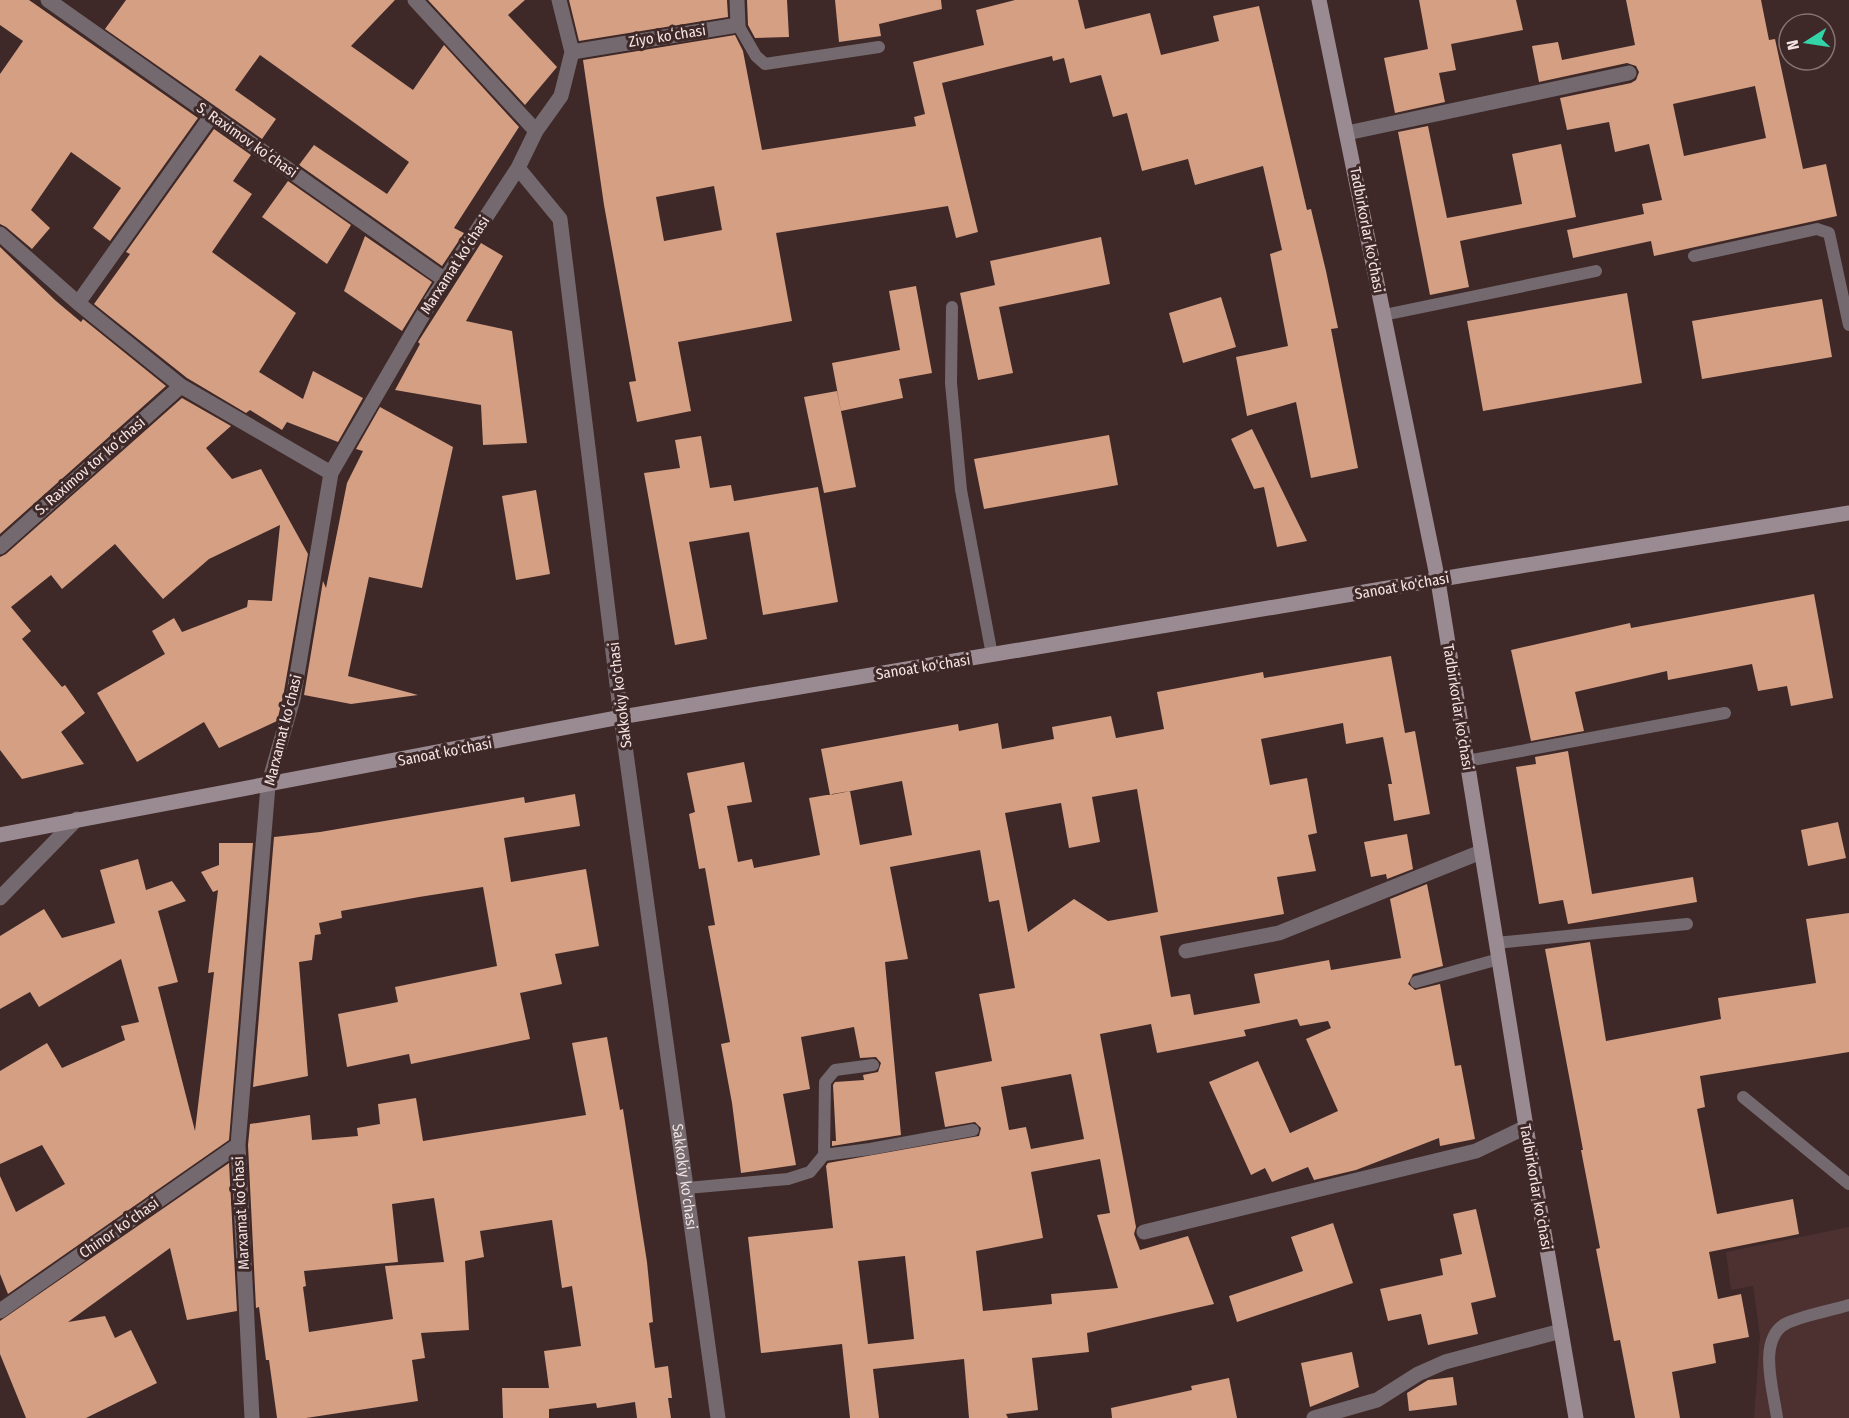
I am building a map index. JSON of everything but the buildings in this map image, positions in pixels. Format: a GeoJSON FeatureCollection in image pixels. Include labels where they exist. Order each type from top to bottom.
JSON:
{"type":"FeatureCollection","features":[{"type":"Feature","properties":{"kind":"main road","name":"Tadbirkorlar ko'chasi"},"geometry":{"type":"LineString","coordinates":[[1319,0],[1438,581],[1526,1127],[1576,1418]]}},
{"type":"Feature","properties":{"kind":"main road","name":"Sanoat ko'chasi"},"geometry":{"type":"LineString","coordinates":[[0,835],[77,819],[268,786],[621,717],[1849,513]]}},
{"type":"Feature","properties":{"kind":"street","name":"S. Raximov koʻchasi"},"geometry":{"type":"LineString","coordinates":[[48,0],[445,280]]}},
{"type":"Feature","properties":{"kind":"street"},"geometry":{"type":"LineString","coordinates":[[415,0],[536,131]]}},
{"type":"Feature","properties":{"kind":"street"},"geometry":{"type":"LineString","coordinates":[[518,168],[536,131],[561,96],[572,52],[559,0]]}},
{"type":"Feature","properties":{"kind":"street"},"geometry":{"type":"LineString","coordinates":[[737,0],[738,25]]}},
{"type":"Feature","properties":{"kind":"street","name":"Ziyo koʻchasi"},"geometry":{"type":"LineString","coordinates":[[572,52],[738,25]]}},
{"type":"Feature","properties":{"kind":"street"},"geometry":{"type":"LineString","coordinates":[[1347,133],[1629,73]]}},
{"type":"Feature","properties":{"kind":"street"},"geometry":{"type":"LineString","coordinates":[[78,303],[212,115]]}},
{"type":"Feature","properties":{"kind":"street","name":"Marxamat koʻchasi"},"geometry":{"type":"LineString","coordinates":[[252,1418],[238,1145],[268,786],[293,699],[331,473],[445,280],[518,168]]}},
{"type":"Feature","properties":{"kind":"street","name":"Sakkokiy ko'chasi"},"geometry":{"type":"LineString","coordinates":[[518,168],[561,219],[621,717],[718,1418]]}},
{"type":"Feature","properties":{"kind":"street"},"geometry":{"type":"LineString","coordinates":[[0,234],[78,303],[181,387],[331,473]]}},
{"type":"Feature","properties":{"kind":"street","name":"S. Raximov tor koʻchasi"},"geometry":{"type":"LineString","coordinates":[[0,547],[181,387]]}},
{"type":"Feature","properties":{"kind":"street"},"geometry":{"type":"LineString","coordinates":[[0,898],[77,819]]}},
{"type":"Feature","properties":{"kind":"street"},"geometry":{"type":"LineString","coordinates":[[1186,951],[1279,933],[1481,852]]}},
{"type":"Feature","properties":{"kind":"street"},"geometry":{"type":"LineString","coordinates":[[1144,1232],[1476,1150],[1526,1127]]}},
{"type":"Feature","properties":{"kind":"street","name":"Chinor koʻchasi"},"geometry":{"type":"LineString","coordinates":[[0,1311],[238,1145]]}},
{"type":"Feature","properties":{"kind":"street"},"geometry":{"type":"LineString","coordinates":[[1314,1418],[1377,1401],[1444,1362],[1561,1331]]}},
{"type":"Feature","properties":{"kind":"lane"},"geometry":{"type":"LineString","coordinates":[[738,25],[756,56],[765,64],[879,47]]}},
{"type":"Feature","properties":{"kind":"lane"},"geometry":{"type":"LineString","coordinates":[[1694,256],[1816,229],[1829,233],[1849,325]]}},
{"type":"Feature","properties":{"kind":"lane"},"geometry":{"type":"LineString","coordinates":[[1384,315],[1596,271]]}},
{"type":"Feature","properties":{"kind":"lane"},"geometry":{"type":"LineString","coordinates":[[952,307],[951,383],[961,490],[992,655]]}},
{"type":"Feature","properties":{"kind":"lane"},"geometry":{"type":"LineString","coordinates":[[1467,761],[1725,713]]}},
{"type":"Feature","properties":{"kind":"lane"},"geometry":{"type":"LineString","coordinates":[[1496,943],[1686,924]]}},
{"type":"Feature","properties":{"kind":"lane"},"geometry":{"type":"LineString","coordinates":[[1416,982],[1499,959]]}},
{"type":"Feature","properties":{"kind":"lane"},"geometry":{"type":"LineString","coordinates":[[687,1188],[788,1179],[810,1172],[824,1155],[825,1082],[835,1070],[873,1065]]}},
{"type":"Feature","properties":{"kind":"lane"},"geometry":{"type":"LineString","coordinates":[[1743,1097],[1849,1184]]}},
{"type":"Feature","properties":{"kind":"lane"},"geometry":{"type":"LineString","coordinates":[[824,1155],[973,1130]]}},
{"type":"Feature","properties":{"kind":"lane"},"geometry":{"type":"LineString","coordinates":[[1777,1418],[1769,1359],[1771,1339],[1785,1324],[1849,1305]]}},
{"type":"Feature","properties":{"kind":"shaded area"},"geometry":{"type":"Polygon","coordinates":[[[1849,1227],[1849,1418],[1754,1418],[1760,1336],[1753,1286],[1731,1290],[1726,1252],[1849,1227]]]}}]}
